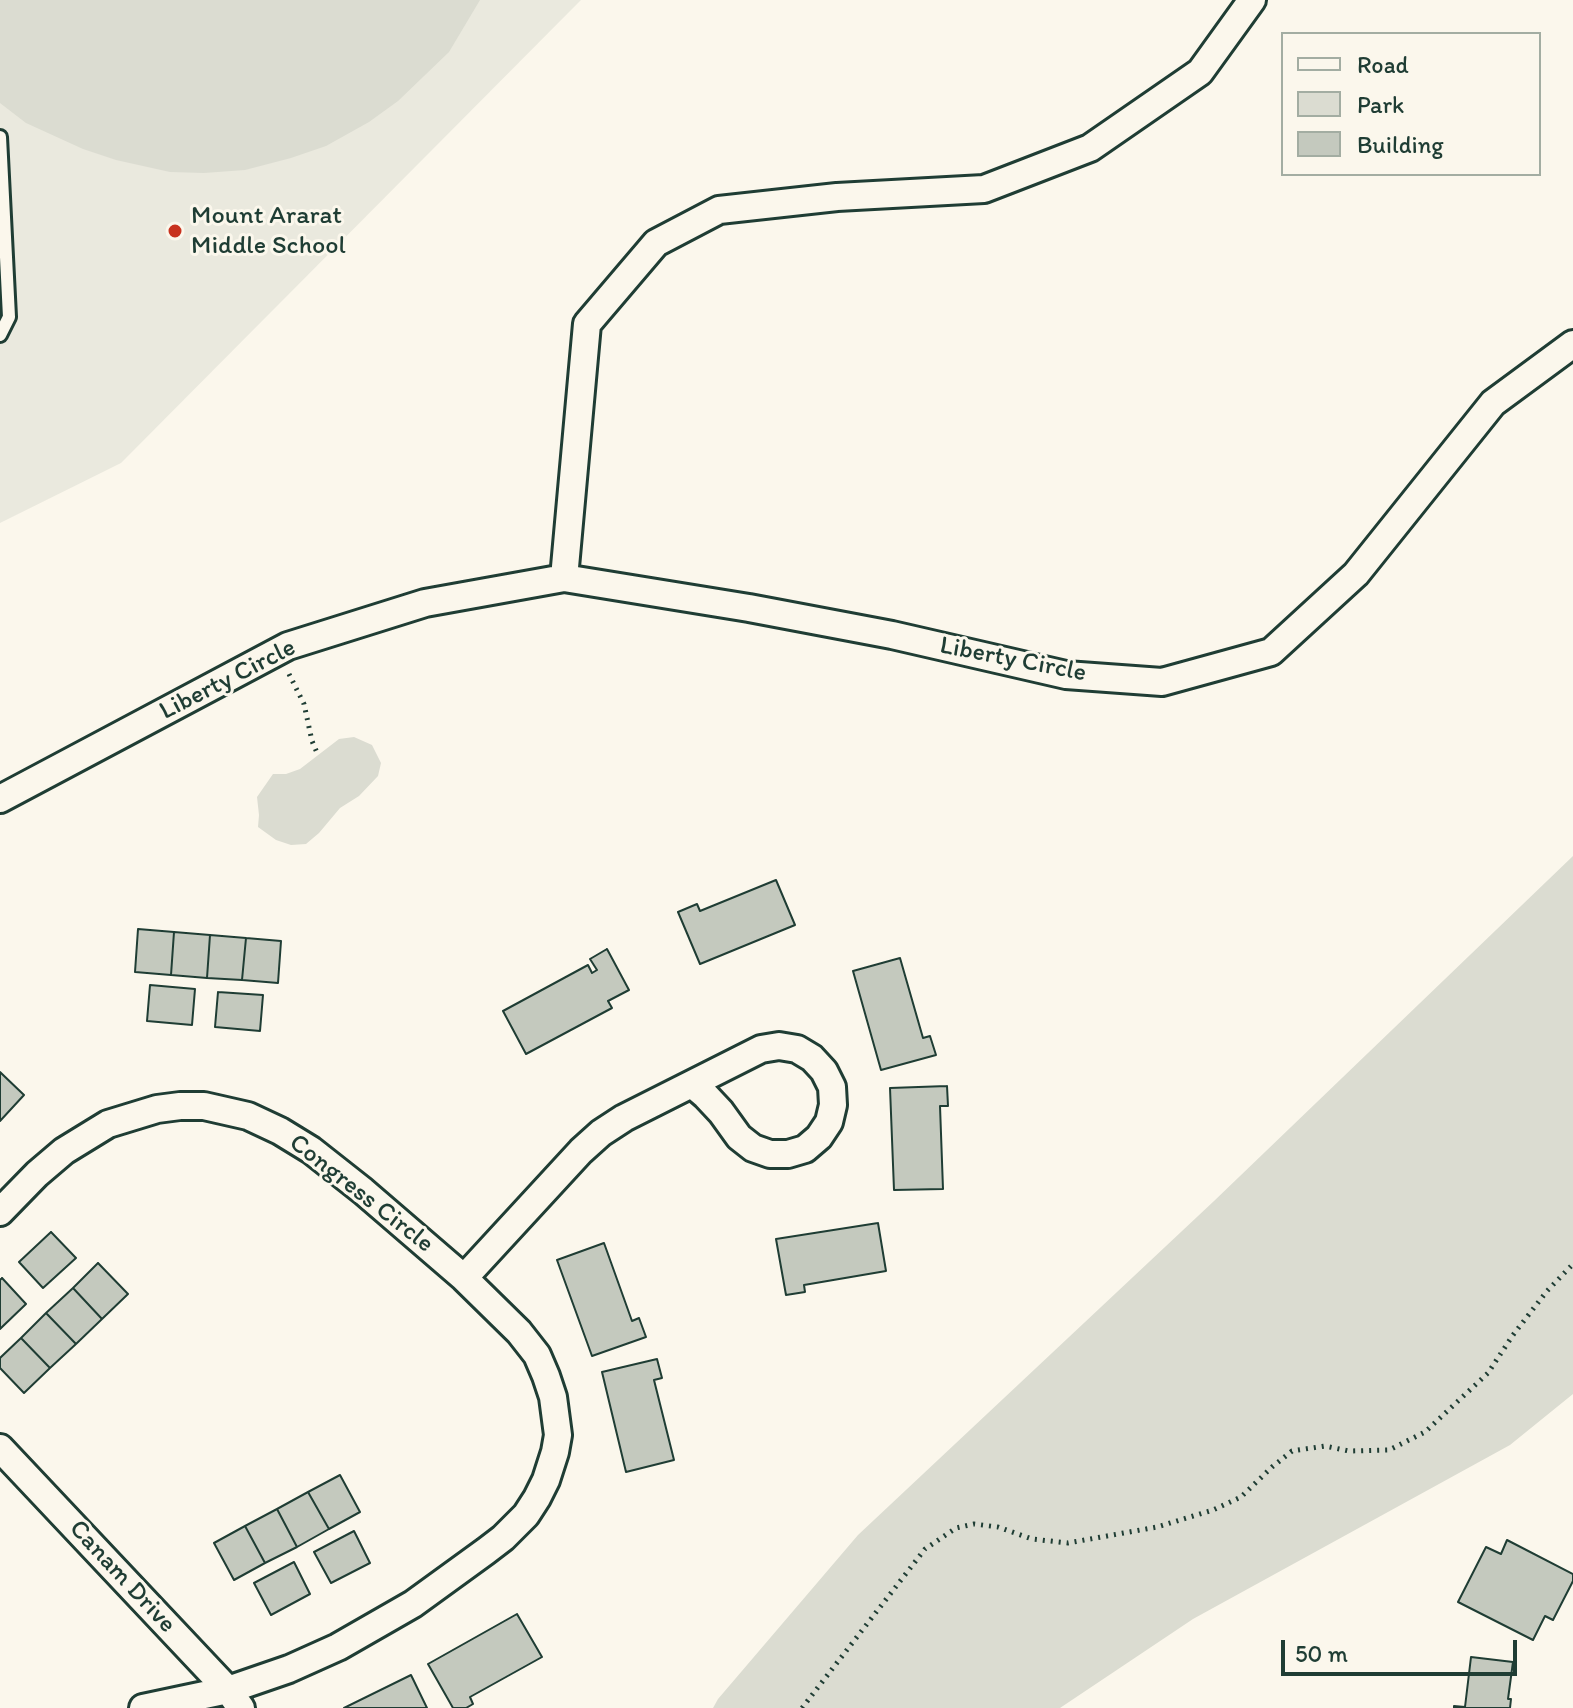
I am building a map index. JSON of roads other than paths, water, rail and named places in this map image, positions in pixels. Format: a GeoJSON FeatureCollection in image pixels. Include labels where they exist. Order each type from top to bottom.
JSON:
{"type":"FeatureCollection","features":[{"type":"Feature","properties":{"kind":"street"},"geometry":{"type":"LineString","coordinates":[[564,578],[587,324],[656,243],[719,210],[837,197],[984,189],[1090,148],[1200,72],[1252,0]]}},
{"type":"Feature","properties":{"kind":"street","name":"Liberty Circle"},"geometry":{"type":"LineString","coordinates":[[0,799],[288,646],[425,603],[564,578],[892,635],[1066,675],[1162,682],[1271,652],[1356,574],[1493,403],[1573,344]]}},
{"type":"Feature","properties":{"kind":"street"},"geometry":{"type":"LineString","coordinates":[[464,1278],[601,1133],[624,1118],[761,1049],[779,1046],[797,1049],[812,1058],[824,1071],[832,1087],[833,1105],[829,1122],[819,1137],[805,1149],[788,1154],[770,1154],[753,1148],[739,1137],[721,1112],[692,1084]]}},
{"type":"Feature","properties":{"kind":"street","name":"Congress Circle"},"geometry":{"type":"LineString","coordinates":[[0,1212],[55,1158],[97,1130],[130,1116],[180,1106],[204,1106],[248,1116],[311,1150],[464,1278],[519,1332],[537,1355],[546,1376],[557,1416],[558,1435],[551,1466],[526,1515],[503,1538],[413,1604],[338,1647],[289,1669],[235,1699],[143,1708]]}},
{"type":"Feature","properties":{"kind":"street","name":"Canam Drive"},"geometry":{"type":"LineString","coordinates":[[0,1448],[235,1699]]}},
{"type":"Feature","properties":{"kind":"lane"},"geometry":{"type":"LineString","coordinates":[[0,137],[9,317],[0,335]]}},
{"type":"Feature","properties":{"kind":"place","name":"Mount Ararat Middle School"},"geometry":{"type":"Point","coordinates":[175,231]}}]}
